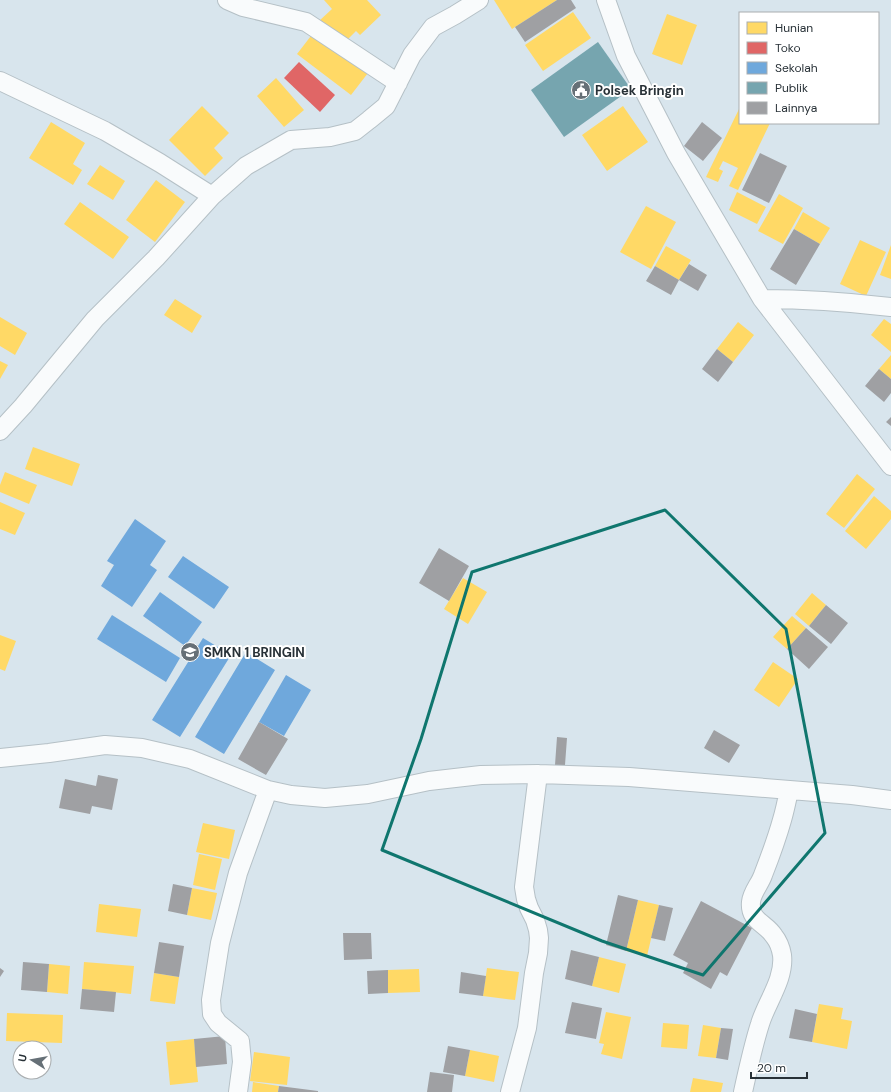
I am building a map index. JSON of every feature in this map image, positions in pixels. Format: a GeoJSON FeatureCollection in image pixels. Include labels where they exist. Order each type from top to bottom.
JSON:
{"type":"FeatureCollection","features":[{"type":"Feature","properties":{"kind":"street"},"geometry":{"type":"LineString","coordinates":[[227,0],[243,8],[306,22],[398,83]]}},
{"type":"Feature","properties":{"kind":"street"},"geometry":{"type":"LineString","coordinates":[[0,431],[23,406],[95,319],[156,258],[212,196],[246,166],[291,140],[330,137],[355,131],[386,106],[412,55],[433,27],[479,0]]}},
{"type":"Feature","properties":{"kind":"street"},"geometry":{"type":"LineString","coordinates":[[606,0],[626,56],[676,153],[762,299],[891,466]]}},
{"type":"Feature","properties":{"kind":"street"},"geometry":{"type":"LineString","coordinates":[[0,81],[105,131],[160,163],[212,196]]}},
{"type":"Feature","properties":{"kind":"street"},"geometry":{"type":"LineString","coordinates":[[762,299],[849,302],[891,307]]}},
{"type":"Feature","properties":{"kind":"street"},"geometry":{"type":"LineString","coordinates":[[0,758],[105,745],[142,748],[190,759],[268,790],[291,795],[325,798],[368,794],[429,781],[481,775],[538,774],[629,777],[852,795],[891,800]]}},
{"type":"Feature","properties":{"kind":"street"},"geometry":{"type":"LineString","coordinates":[[510,1092],[527,1028],[538,953],[538,930],[526,899],[524,887],[538,774]]}},
{"type":"Feature","properties":{"kind":"street"},"geometry":{"type":"LineString","coordinates":[[238,1092],[242,1062],[240,1041],[218,1023],[212,1014],[211,1000],[220,943],[238,873],[268,790]]}},
{"type":"Feature","properties":{"kind":"street"},"geometry":{"type":"LineString","coordinates":[[743,1092],[760,1022],[781,970],[782,956],[774,935],[756,918],[751,909],[751,900],[762,877],[782,820],[789,790]]}},
{"type":"Feature","properties":{"kind":"highlighted area"},"geometry":{"type":"Polygon","coordinates":[[[665,510],[786,629],[825,833],[703,975],[602,941],[382,850],[421,739],[472,572],[665,510]]]}},
{"type":"Feature","properties":{"kind":"building: Hunian"},"geometry":{"type":"Polygon","coordinates":[[[324,0],[367,0],[381,15],[360,35],[356,31],[342,45],[319,21],[332,9],[324,0]]]}},
{"type":"Feature","properties":{"kind":"building: Hunian"},"geometry":{"type":"Polygon","coordinates":[[[494,0],[557,0],[512,29],[494,0]]]}},
{"type":"Feature","properties":{"kind":"building: Hunian"},"geometry":{"type":"Polygon","coordinates":[[[573,12],[591,38],[543,71],[525,45],[573,12]]]}},
{"type":"Feature","properties":{"kind":"building: Hunian"},"geometry":{"type":"Polygon","coordinates":[[[667,14],[697,25],[682,65],[652,54],[667,14]]]}},
{"type":"Feature","properties":{"kind":"building: Hunian"},"geometry":{"type":"Polygon","coordinates":[[[314,32],[368,73],[351,95],[297,54],[314,32]]]}},
{"type":"Feature","properties":{"kind":"building: Hunian"},"geometry":{"type":"Polygon","coordinates":[[[276,78],[304,110],[284,127],[257,96],[276,78]]]}},
{"type":"Feature","properties":{"kind":"building: Hunian"},"geometry":{"type":"Polygon","coordinates":[[[202,106],[229,133],[214,148],[223,158],[205,176],[169,140],[202,106]]]}},
{"type":"Feature","properties":{"kind":"building: Hunian"},"geometry":{"type":"Polygon","coordinates":[[[623,106],[648,142],[607,171],[582,135],[623,106]]]}},
{"type":"Feature","properties":{"kind":"building: Hunian"},"geometry":{"type":"Polygon","coordinates":[[[739,109],[739,124],[770,124],[738,190],[729,186],[738,168],[723,161],[719,169],[723,171],[718,182],[706,177],[739,109]]]}},
{"type":"Feature","properties":{"kind":"building: Hunian"},"geometry":{"type":"Polygon","coordinates":[[[51,122],[85,143],[73,164],[82,170],[73,185],[29,158],[51,122]]]}},
{"type":"Feature","properties":{"kind":"building: Hunian"},"geometry":{"type":"Polygon","coordinates":[[[100,165],[125,181],[113,200],[87,184],[100,165]]]}},
{"type":"Feature","properties":{"kind":"building: Hunian"},"geometry":{"type":"Polygon","coordinates":[[[156,180],[185,202],[155,242],[126,220],[156,180]]]}},
{"type":"Feature","properties":{"kind":"building: Hunian"},"geometry":{"type":"Polygon","coordinates":[[[737,192],[766,207],[757,224],[729,210],[737,192]]]}},
{"type":"Feature","properties":{"kind":"building: Hunian"},"geometry":{"type":"Polygon","coordinates":[[[779,194],[803,208],[783,244],[758,231],[779,194]]]}},
{"type":"Feature","properties":{"kind":"building: Hunian"},"geometry":{"type":"Polygon","coordinates":[[[80,202],[129,237],[113,259],[64,224],[80,202]]]}},
{"type":"Feature","properties":{"kind":"building: Hunian"},"geometry":{"type":"Polygon","coordinates":[[[646,206],[676,222],[651,269],[620,252],[646,206]]]}},
{"type":"Feature","properties":{"kind":"building: Hunian"},"geometry":{"type":"Polygon","coordinates":[[[803,212],[830,228],[820,244],[794,229],[803,212]]]}},
{"type":"Feature","properties":{"kind":"building: Hunian"},"geometry":{"type":"Polygon","coordinates":[[[860,240],[886,252],[866,296],[840,284],[860,240]]]}},
{"type":"Feature","properties":{"kind":"building: Hunian"},"geometry":{"type":"Polygon","coordinates":[[[891,245],[891,279],[880,275],[891,245]]]}},
{"type":"Feature","properties":{"kind":"building: Hunian"},"geometry":{"type":"Polygon","coordinates":[[[666,246],[691,260],[679,280],[655,266],[666,246]]]}},
{"type":"Feature","properties":{"kind":"building: Hunian"},"geometry":{"type":"Polygon","coordinates":[[[175,299],[202,316],[192,333],[164,315],[175,299]]]}},
{"type":"Feature","properties":{"kind":"building: Hunian"},"geometry":{"type":"Polygon","coordinates":[[[0,317],[27,333],[15,355],[0,346],[0,317]]]}},
{"type":"Feature","properties":{"kind":"building: Hunian"},"geometry":{"type":"Polygon","coordinates":[[[884,319],[891,324],[891,352],[871,335],[884,319]]]}},
{"type":"Feature","properties":{"kind":"building: Hunian"},"geometry":{"type":"Polygon","coordinates":[[[738,322],[754,335],[733,362],[717,349],[738,322]]]}},
{"type":"Feature","properties":{"kind":"building: Hunian"},"geometry":{"type":"Polygon","coordinates":[[[891,355],[891,379],[879,369],[891,355]]]}},
{"type":"Feature","properties":{"kind":"building: Hunian"},"geometry":{"type":"Polygon","coordinates":[[[0,361],[8,365],[0,379],[0,361]]]}},
{"type":"Feature","properties":{"kind":"building: Hunian"},"geometry":{"type":"Polygon","coordinates":[[[33,447],[80,464],[72,486],[25,469],[33,447]]]}},
{"type":"Feature","properties":{"kind":"building: Hunian"},"geometry":{"type":"Polygon","coordinates":[[[5,472],[37,485],[29,504],[0,492],[0,485],[5,472]]]}},
{"type":"Feature","properties":{"kind":"building: Hunian"},"geometry":{"type":"Polygon","coordinates":[[[857,474],[875,489],[844,528],[826,514],[857,474]]]}},
{"type":"Feature","properties":{"kind":"building: Hunian"},"geometry":{"type":"Polygon","coordinates":[[[874,496],[891,511],[891,519],[866,549],[845,531],[874,496]]]}},
{"type":"Feature","properties":{"kind":"building: Hunian"},"geometry":{"type":"Polygon","coordinates":[[[0,502],[25,513],[15,535],[0,529],[0,502]]]}},
{"type":"Feature","properties":{"kind":"building: Hunian"},"geometry":{"type":"Polygon","coordinates":[[[463,578],[487,592],[468,624],[444,609],[463,578]]]}},
{"type":"Feature","properties":{"kind":"building: Hunian"},"geometry":{"type":"Polygon","coordinates":[[[812,593],[826,605],[809,626],[795,614],[812,593]]]}},
{"type":"Feature","properties":{"kind":"building: Hunian"},"geometry":{"type":"Polygon","coordinates":[[[792,616],[806,628],[787,649],[773,637],[792,616]]]}},
{"type":"Feature","properties":{"kind":"building: Hunian"},"geometry":{"type":"Polygon","coordinates":[[[0,635],[16,641],[5,671],[0,669],[0,635]]]}},
{"type":"Feature","properties":{"kind":"building: Hunian"},"geometry":{"type":"Polygon","coordinates":[[[773,662],[798,679],[779,707],[754,690],[773,662]]]}},
{"type":"Feature","properties":{"kind":"building: Hunian"},"geometry":{"type":"Polygon","coordinates":[[[203,823],[235,830],[229,859],[196,852],[203,823]]]}},
{"type":"Feature","properties":{"kind":"building: Hunian"},"geometry":{"type":"Polygon","coordinates":[[[199,854],[222,859],[215,890],[193,885],[199,854]]]}},
{"type":"Feature","properties":{"kind":"building: Hunian"},"geometry":{"type":"Polygon","coordinates":[[[192,888],[217,893],[211,920],[187,915],[192,888]]]}},
{"type":"Feature","properties":{"kind":"building: Hunian"},"geometry":{"type":"Polygon","coordinates":[[[638,900],[659,905],[647,956],[626,951],[638,900]]]}},
{"type":"Feature","properties":{"kind":"building: Hunian"},"geometry":{"type":"Polygon","coordinates":[[[99,904],[141,909],[137,937],[96,932],[99,904]]]}},
{"type":"Feature","properties":{"kind":"building: Hunian"},"geometry":{"type":"Polygon","coordinates":[[[599,957],[626,964],[619,993],[592,986],[599,957]]]}},
{"type":"Feature","properties":{"kind":"building: Hunian"},"geometry":{"type":"Polygon","coordinates":[[[84,962],[134,966],[131,994],[82,989],[84,962]]]}},
{"type":"Feature","properties":{"kind":"building: Hunian"},"geometry":{"type":"Polygon","coordinates":[[[49,964],[70,966],[68,994],[47,992],[49,964]]]}},
{"type":"Feature","properties":{"kind":"building: Hunian"},"geometry":{"type":"Polygon","coordinates":[[[487,968],[519,972],[515,1000],[483,996],[487,968]]]}},
{"type":"Feature","properties":{"kind":"building: Hunian"},"geometry":{"type":"Polygon","coordinates":[[[419,969],[420,992],[388,993],[388,970],[419,969]]]}},
{"type":"Feature","properties":{"kind":"building: Hunian"},"geometry":{"type":"Polygon","coordinates":[[[154,973],[179,977],[175,1004],[150,1001],[154,973]]]}},
{"type":"Feature","properties":{"kind":"building: Hunian"},"geometry":{"type":"Polygon","coordinates":[[[819,1004],[843,1008],[841,1019],[852,1021],[847,1049],[812,1042],[819,1004]]]}},
{"type":"Feature","properties":{"kind":"building: Hunian"},"geometry":{"type":"Polygon","coordinates":[[[606,1012],[631,1017],[622,1059],[601,1054],[604,1044],[599,1043],[606,1012]]]}},
{"type":"Feature","properties":{"kind":"building: Hunian"},"geometry":{"type":"Polygon","coordinates":[[[7,1013],[63,1015],[62,1043],[52,1043],[52,1040],[6,1041],[7,1013]]]}},
{"type":"Feature","properties":{"kind":"building: Hunian"},"geometry":{"type":"Polygon","coordinates":[[[663,1023],[689,1025],[687,1049],[661,1047],[663,1023]]]}},
{"type":"Feature","properties":{"kind":"building: Hunian"},"geometry":{"type":"Polygon","coordinates":[[[703,1025],[721,1028],[716,1058],[698,1056],[703,1025]]]}},
{"type":"Feature","properties":{"kind":"building: Hunian"},"geometry":{"type":"Polygon","coordinates":[[[194,1039],[198,1082],[170,1085],[166,1042],[194,1039]]]}},
{"type":"Feature","properties":{"kind":"building: Hunian"},"geometry":{"type":"Polygon","coordinates":[[[470,1050],[499,1056],[494,1082],[465,1076],[470,1050]]]}},
{"type":"Feature","properties":{"kind":"building: Hunian"},"geometry":{"type":"Polygon","coordinates":[[[254,1052],[290,1057],[287,1085],[250,1081],[254,1052]]]}},
{"type":"Feature","properties":{"kind":"building: Hunian"},"geometry":{"type":"Polygon","coordinates":[[[693,1078],[723,1083],[721,1092],[690,1092],[693,1078]]]}},
{"type":"Feature","properties":{"kind":"building: Hunian"},"geometry":{"type":"Polygon","coordinates":[[[253,1082],[279,1086],[278,1092],[252,1092],[253,1082]]]}},
{"type":"Feature","properties":{"kind":"building: Toko"},"geometry":{"type":"Polygon","coordinates":[[[299,62],[335,95],[320,112],[284,78],[299,62]]]}},
{"type":"Feature","properties":{"kind":"building: Sekolah"},"geometry":{"type":"Polygon","coordinates":[[[135,519],[166,541],[150,565],[157,570],[132,607],[101,586],[114,565],[107,561],[135,519]]]}},
{"type":"Feature","properties":{"kind":"building: Sekolah"},"geometry":{"type":"Polygon","coordinates":[[[183,556],[229,587],[214,609],[168,577],[183,556]]]}},
{"type":"Feature","properties":{"kind":"building: Sekolah"},"geometry":{"type":"Polygon","coordinates":[[[160,592],[202,622],[185,646],[143,616],[160,592]]]}},
{"type":"Feature","properties":{"kind":"building: Sekolah"},"geometry":{"type":"Polygon","coordinates":[[[112,615],[180,658],[166,682],[97,639],[112,615]]]}},
{"type":"Feature","properties":{"kind":"building: Sekolah"},"geometry":{"type":"Polygon","coordinates":[[[203,638],[231,655],[180,737],[152,720],[203,638]]]}},
{"type":"Feature","properties":{"kind":"building: Sekolah"},"geometry":{"type":"Polygon","coordinates":[[[246,652],[275,670],[224,754],[195,737],[246,652]]]}},
{"type":"Feature","properties":{"kind":"building: Sekolah"},"geometry":{"type":"Polygon","coordinates":[[[286,675],[311,690],[284,736],[259,722],[286,675]]]}},
{"type":"Feature","properties":{"kind":"building: Publik","name":"Polsek Bringin"},"geometry":{"type":"Polygon","coordinates":[[[598,42],[631,89],[564,137],[531,90],[598,42]]]}},
{"type":"Feature","properties":{"kind":"building: Lainnya"},"geometry":{"type":"Polygon","coordinates":[[[557,0],[571,0],[576,8],[525,42],[515,27],[557,0]]]}},
{"type":"Feature","properties":{"kind":"building: Lainnya"},"geometry":{"type":"Polygon","coordinates":[[[702,122],[722,138],[703,161],[684,146],[702,122]]]}},
{"type":"Feature","properties":{"kind":"building: Lainnya"},"geometry":{"type":"Polygon","coordinates":[[[760,153],[787,166],[769,203],[742,190],[760,153]]]}},
{"type":"Feature","properties":{"kind":"building: Lainnya"},"geometry":{"type":"Polygon","coordinates":[[[794,229],[820,244],[796,285],[770,269],[794,229]]]}},
{"type":"Feature","properties":{"kind":"building: Lainnya"},"geometry":{"type":"Polygon","coordinates":[[[689,264],[707,275],[698,291],[679,280],[689,264]]]}},
{"type":"Feature","properties":{"kind":"building: Lainnya"},"geometry":{"type":"Polygon","coordinates":[[[655,266],[679,280],[671,295],[646,281],[655,266]]]}},
{"type":"Feature","properties":{"kind":"building: Lainnya"},"geometry":{"type":"Polygon","coordinates":[[[717,349],[733,362],[718,382],[702,369],[717,349]]]}},
{"type":"Feature","properties":{"kind":"building: Lainnya"},"geometry":{"type":"Polygon","coordinates":[[[879,369],[891,379],[891,393],[884,402],[865,386],[879,369]]]}},
{"type":"Feature","properties":{"kind":"building: Lainnya"},"geometry":{"type":"Polygon","coordinates":[[[891,417],[891,426],[886,422],[891,417]]]}},
{"type":"Feature","properties":{"kind":"building: Lainnya"},"geometry":{"type":"Polygon","coordinates":[[[439,548],[469,566],[449,601],[419,583],[439,548]]]}},
{"type":"Feature","properties":{"kind":"building: Lainnya"},"geometry":{"type":"Polygon","coordinates":[[[826,605],[848,623],[831,644],[809,626],[826,605]]]}},
{"type":"Feature","properties":{"kind":"building: Lainnya"},"geometry":{"type":"Polygon","coordinates":[[[806,628],[828,647],[809,669],[787,649],[806,628]]]}},
{"type":"Feature","properties":{"kind":"building: Lainnya"},"geometry":{"type":"Polygon","coordinates":[[[259,722],[288,739],[266,775],[238,759],[259,722]]]}},
{"type":"Feature","properties":{"kind":"building: Lainnya"},"geometry":{"type":"Polygon","coordinates":[[[714,730],[740,745],[729,763],[704,748],[714,730]]]}},
{"type":"Feature","properties":{"kind":"building: Lainnya"},"geometry":{"type":"Polygon","coordinates":[[[557,737],[567,738],[565,765],[555,765],[557,737]]]}},
{"type":"Feature","properties":{"kind":"building: Lainnya"},"geometry":{"type":"Polygon","coordinates":[[[98,775],[118,779],[112,810],[92,806],[90,814],[59,808],[65,779],[96,786],[98,775]]]}},
{"type":"Feature","properties":{"kind":"building: Lainnya"},"geometry":{"type":"Polygon","coordinates":[[[173,884],[192,888],[187,915],[168,911],[173,884]]]}},
{"type":"Feature","properties":{"kind":"building: Lainnya"},"geometry":{"type":"Polygon","coordinates":[[[618,895],[638,900],[626,951],[606,945],[618,895]]]}},
{"type":"Feature","properties":{"kind":"building: Lainnya"},"geometry":{"type":"Polygon","coordinates":[[[701,901],[752,928],[727,976],[720,972],[711,989],[683,973],[688,963],[673,955],[701,901]]]}},
{"type":"Feature","properties":{"kind":"building: Lainnya"},"geometry":{"type":"Polygon","coordinates":[[[659,905],[673,908],[665,941],[651,938],[659,905]]]}},
{"type":"Feature","properties":{"kind":"building: Lainnya"},"geometry":{"type":"Polygon","coordinates":[[[343,933],[371,933],[372,959],[344,960],[343,933]]]}},
{"type":"Feature","properties":{"kind":"building: Lainnya"},"geometry":{"type":"Polygon","coordinates":[[[159,942],[184,946],[179,977],[154,973],[159,942]]]}},
{"type":"Feature","properties":{"kind":"building: Lainnya"},"geometry":{"type":"Polygon","coordinates":[[[571,950],[599,957],[592,986],[565,979],[571,950]]]}},
{"type":"Feature","properties":{"kind":"building: Lainnya"},"geometry":{"type":"Polygon","coordinates":[[[23,962],[49,964],[47,992],[21,990],[23,962]]]}},
{"type":"Feature","properties":{"kind":"building: Lainnya"},"geometry":{"type":"Polygon","coordinates":[[[0,968],[4,971],[0,977],[0,968]]]}},
{"type":"Feature","properties":{"kind":"building: Lainnya"},"geometry":{"type":"Polygon","coordinates":[[[388,970],[388,993],[368,994],[367,971],[388,970]]]}},
{"type":"Feature","properties":{"kind":"building: Lainnya"},"geometry":{"type":"Polygon","coordinates":[[[461,972],[486,976],[483,996],[459,993],[461,972]]]}},
{"type":"Feature","properties":{"kind":"building: Lainnya"},"geometry":{"type":"Polygon","coordinates":[[[82,989],[116,992],[114,1012],[80,1009],[82,989]]]}},
{"type":"Feature","properties":{"kind":"building: Lainnya"},"geometry":{"type":"Polygon","coordinates":[[[572,1002],[602,1008],[596,1039],[565,1033],[572,1002]]]}},
{"type":"Feature","properties":{"kind":"building: Lainnya"},"geometry":{"type":"Polygon","coordinates":[[[795,1009],[817,1014],[812,1042],[789,1038],[795,1009]]]}},
{"type":"Feature","properties":{"kind":"building: Lainnya"},"geometry":{"type":"Polygon","coordinates":[[[721,1028],[733,1029],[728,1060],[716,1058],[721,1028]]]}},
{"type":"Feature","properties":{"kind":"building: Lainnya"},"geometry":{"type":"Polygon","coordinates":[[[225,1036],[227,1064],[196,1067],[194,1039],[225,1036]]]}},
{"type":"Feature","properties":{"kind":"building: Lainnya"},"geometry":{"type":"Polygon","coordinates":[[[448,1046],[470,1050],[465,1076],[443,1072],[448,1046]]]}},
{"type":"Feature","properties":{"kind":"building: Lainnya"},"geometry":{"type":"Polygon","coordinates":[[[430,1072],[454,1075],[452,1092],[427,1092],[430,1072]]]}},
{"type":"Feature","properties":{"kind":"building: Lainnya"},"geometry":{"type":"Polygon","coordinates":[[[279,1086],[318,1091],[318,1092],[278,1092],[279,1086]]]}},
{"type":"Feature","properties":{"kind":"place","name":"Polsek Bringin"},"geometry":{"type":"Point","coordinates":[581,90]}},
{"type":"Feature","properties":{"kind":"place","name":"SMKN 1 BRINGIN"},"geometry":{"type":"Point","coordinates":[190,652]}}]}
